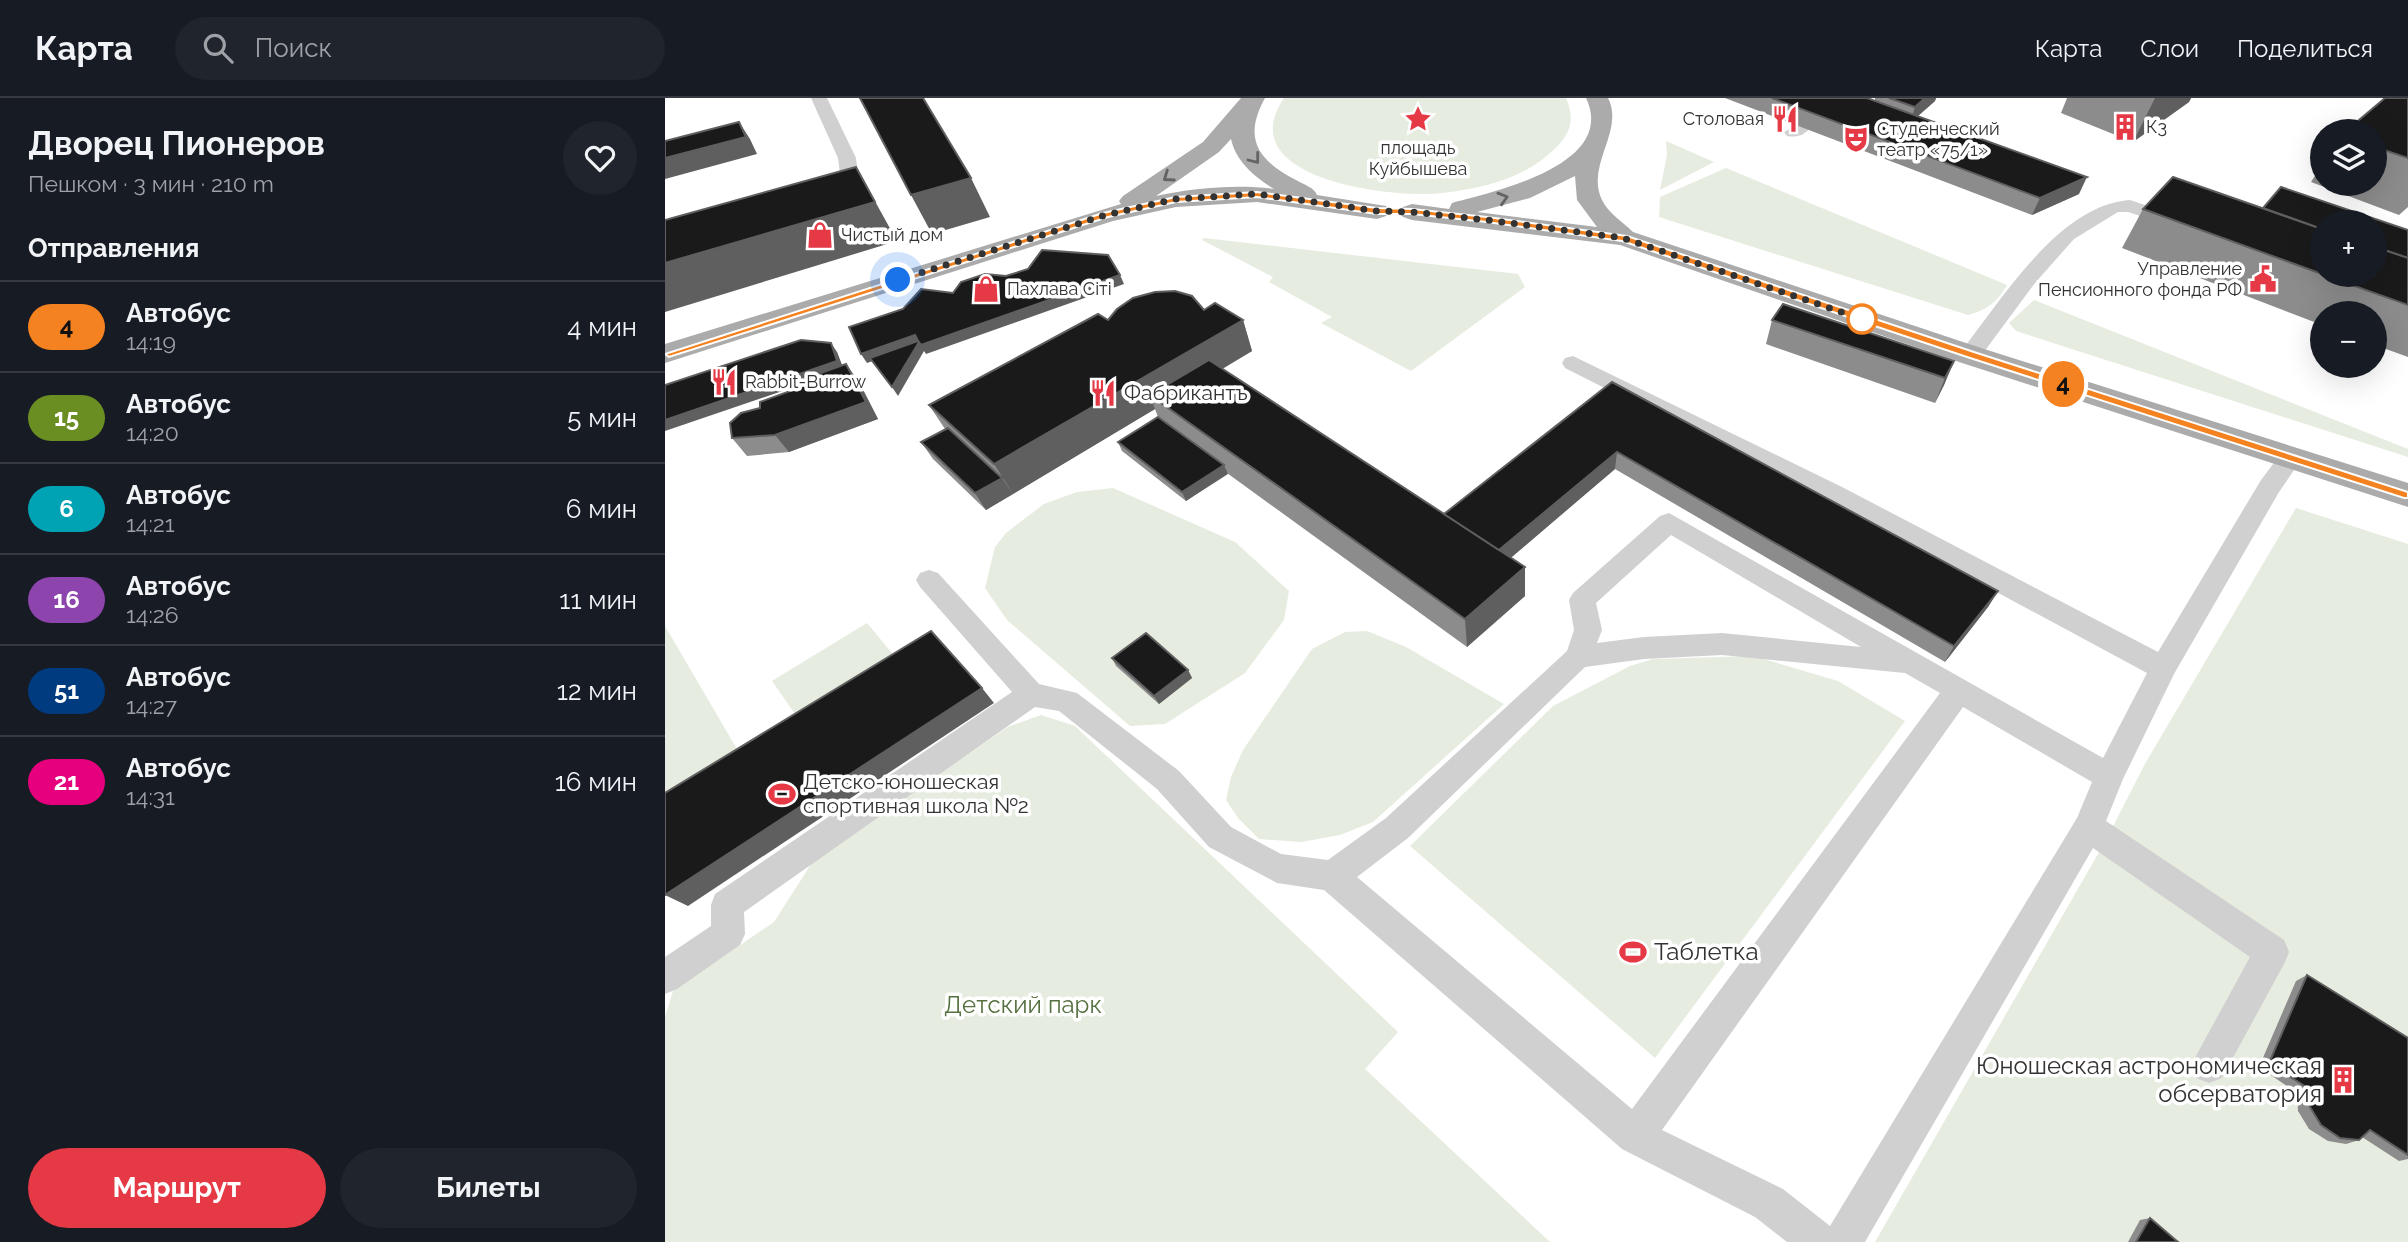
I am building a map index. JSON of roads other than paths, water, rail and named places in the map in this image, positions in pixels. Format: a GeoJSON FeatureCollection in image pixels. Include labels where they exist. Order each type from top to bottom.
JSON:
{"type":"FeatureCollection","features":[{"type":"Feature","properties":{"kind":"main road"},"geometry":{"type":"LineString","coordinates":[[1254,98],[1242,118],[1242,139],[1252,159],[1272,178],[1302,193],[1339,205],[1377,211]]}},
{"type":"Feature","properties":{"kind":"main road"},"geometry":{"type":"LineString","coordinates":[[1106,215],[1142,195],[1211,147],[1254,98]]}},
{"type":"Feature","properties":{"kind":"main road"},"geometry":{"type":"LineString","coordinates":[[1599,100],[1602,118],[1592,149],[1586,194],[1594,209],[1623,238]]}},
{"type":"Feature","properties":{"kind":"main road"},"geometry":{"type":"LineString","coordinates":[[1412,212],[1458,208],[1501,200],[1539,186],[1569,169],[1592,149]]}},
{"type":"Feature","properties":{"kind":"main road"},"geometry":{"type":"LineString","coordinates":[[665,354],[1106,215],[1176,199],[1257,194],[1377,211],[1412,212],[1623,238],[1970,355],[2408,495]]}},
{"type":"Feature","properties":{"kind":"lane"},"geometry":{"type":"LineString","coordinates":[[818,201],[841,194],[850,182],[847,158],[819,98]]}},
{"type":"Feature","properties":{"kind":"lane"},"geometry":{"type":"LineString","coordinates":[[1970,355],[2028,279],[2067,235],[2114,207],[2130,206],[2194,228]]}},
{"type":"Feature","properties":{"kind":"lane"},"geometry":{"type":"LineString","coordinates":[[1573,363],[1833,494],[2163,668]]}},
{"type":"Feature","properties":{"kind":"lane"},"geometry":{"type":"LineString","coordinates":[[1843,1242],[2089,826],[2109,776],[2163,668],[2172,631],[2291,457]]}},
{"type":"Feature","properties":{"kind":"lane"},"geometry":{"type":"LineString","coordinates":[[1332,876],[1397,828],[1578,657],[1588,630],[1582,600],[1669,523],[2109,776]]}},
{"type":"Feature","properties":{"kind":"lane"},"geometry":{"type":"LineString","coordinates":[[929,580],[1031,694],[1067,701],[1168,779],[1220,837],[1277,868],[1332,876],[1635,1136],[1769,1203],[1818,1242]]}},
{"type":"Feature","properties":{"kind":"lane"},"geometry":{"type":"LineString","coordinates":[[1578,657],[1644,648],[1722,645],[1911,663]]}},
{"type":"Feature","properties":{"kind":"lane"},"geometry":{"type":"LineString","coordinates":[[1635,1136],[1959,690]]}},
{"type":"Feature","properties":{"kind":"lane"},"geometry":{"type":"LineString","coordinates":[[665,977],[728,934],[727,905],[1031,694]]}},
{"type":"Feature","properties":{"kind":"lane"},"geometry":{"type":"LineString","coordinates":[[2089,826],[2272,953],[2209,1065]]}},
{"type":"Feature","properties":{"kind":"place","name":"площадь Куйбышева"},"geometry":{"type":"Point","coordinates":[1418,119]}},
{"type":"Feature","properties":{"kind":"place","name":"Столовая"},"geometry":{"type":"Point","coordinates":[1785,119]}},
{"type":"Feature","properties":{"kind":"place","name":"К3"},"geometry":{"type":"Point","coordinates":[2125,127]}},
{"type":"Feature","properties":{"kind":"place","name":"Студенческий театр «75/1»"},"geometry":{"type":"Point","coordinates":[1856,139]}},
{"type":"Feature","properties":{"kind":"place","name":"Чистый дом"},"geometry":{"type":"Point","coordinates":[820,235]}},
{"type":"Feature","properties":{"kind":"place","name":"Управление Пенсионного фонда РФ"},"geometry":{"type":"Point","coordinates":[2263,279]}},
{"type":"Feature","properties":{"kind":"place","name":"Пахлава Сіті"},"geometry":{"type":"Point","coordinates":[986,289]}},
{"type":"Feature","properties":{"kind":"place","name":"Rabbit-Burrow"},"geometry":{"type":"Point","coordinates":[724,382]}},
{"type":"Feature","properties":{"kind":"place","name":"Фабрикантъ"},"geometry":{"type":"Point","coordinates":[1103,393]}},
{"type":"Feature","properties":{"kind":"place","name":"Детско-юношеская спортивная школа №2"},"geometry":{"type":"Point","coordinates":[782,794]}},
{"type":"Feature","properties":{"kind":"place","name":"Таблетка"},"geometry":{"type":"Point","coordinates":[1633,952]}},
{"type":"Feature","properties":{"kind":"place","name":"Юношеская астрономическая обсерватория"},"geometry":{"type":"Point","coordinates":[2343,1080]}},
{"type":"Feature","properties":{"kind":"park label","name":"Детский парк"},"geometry":{"type":"Point","coordinates":[1023,1005]}}]}
